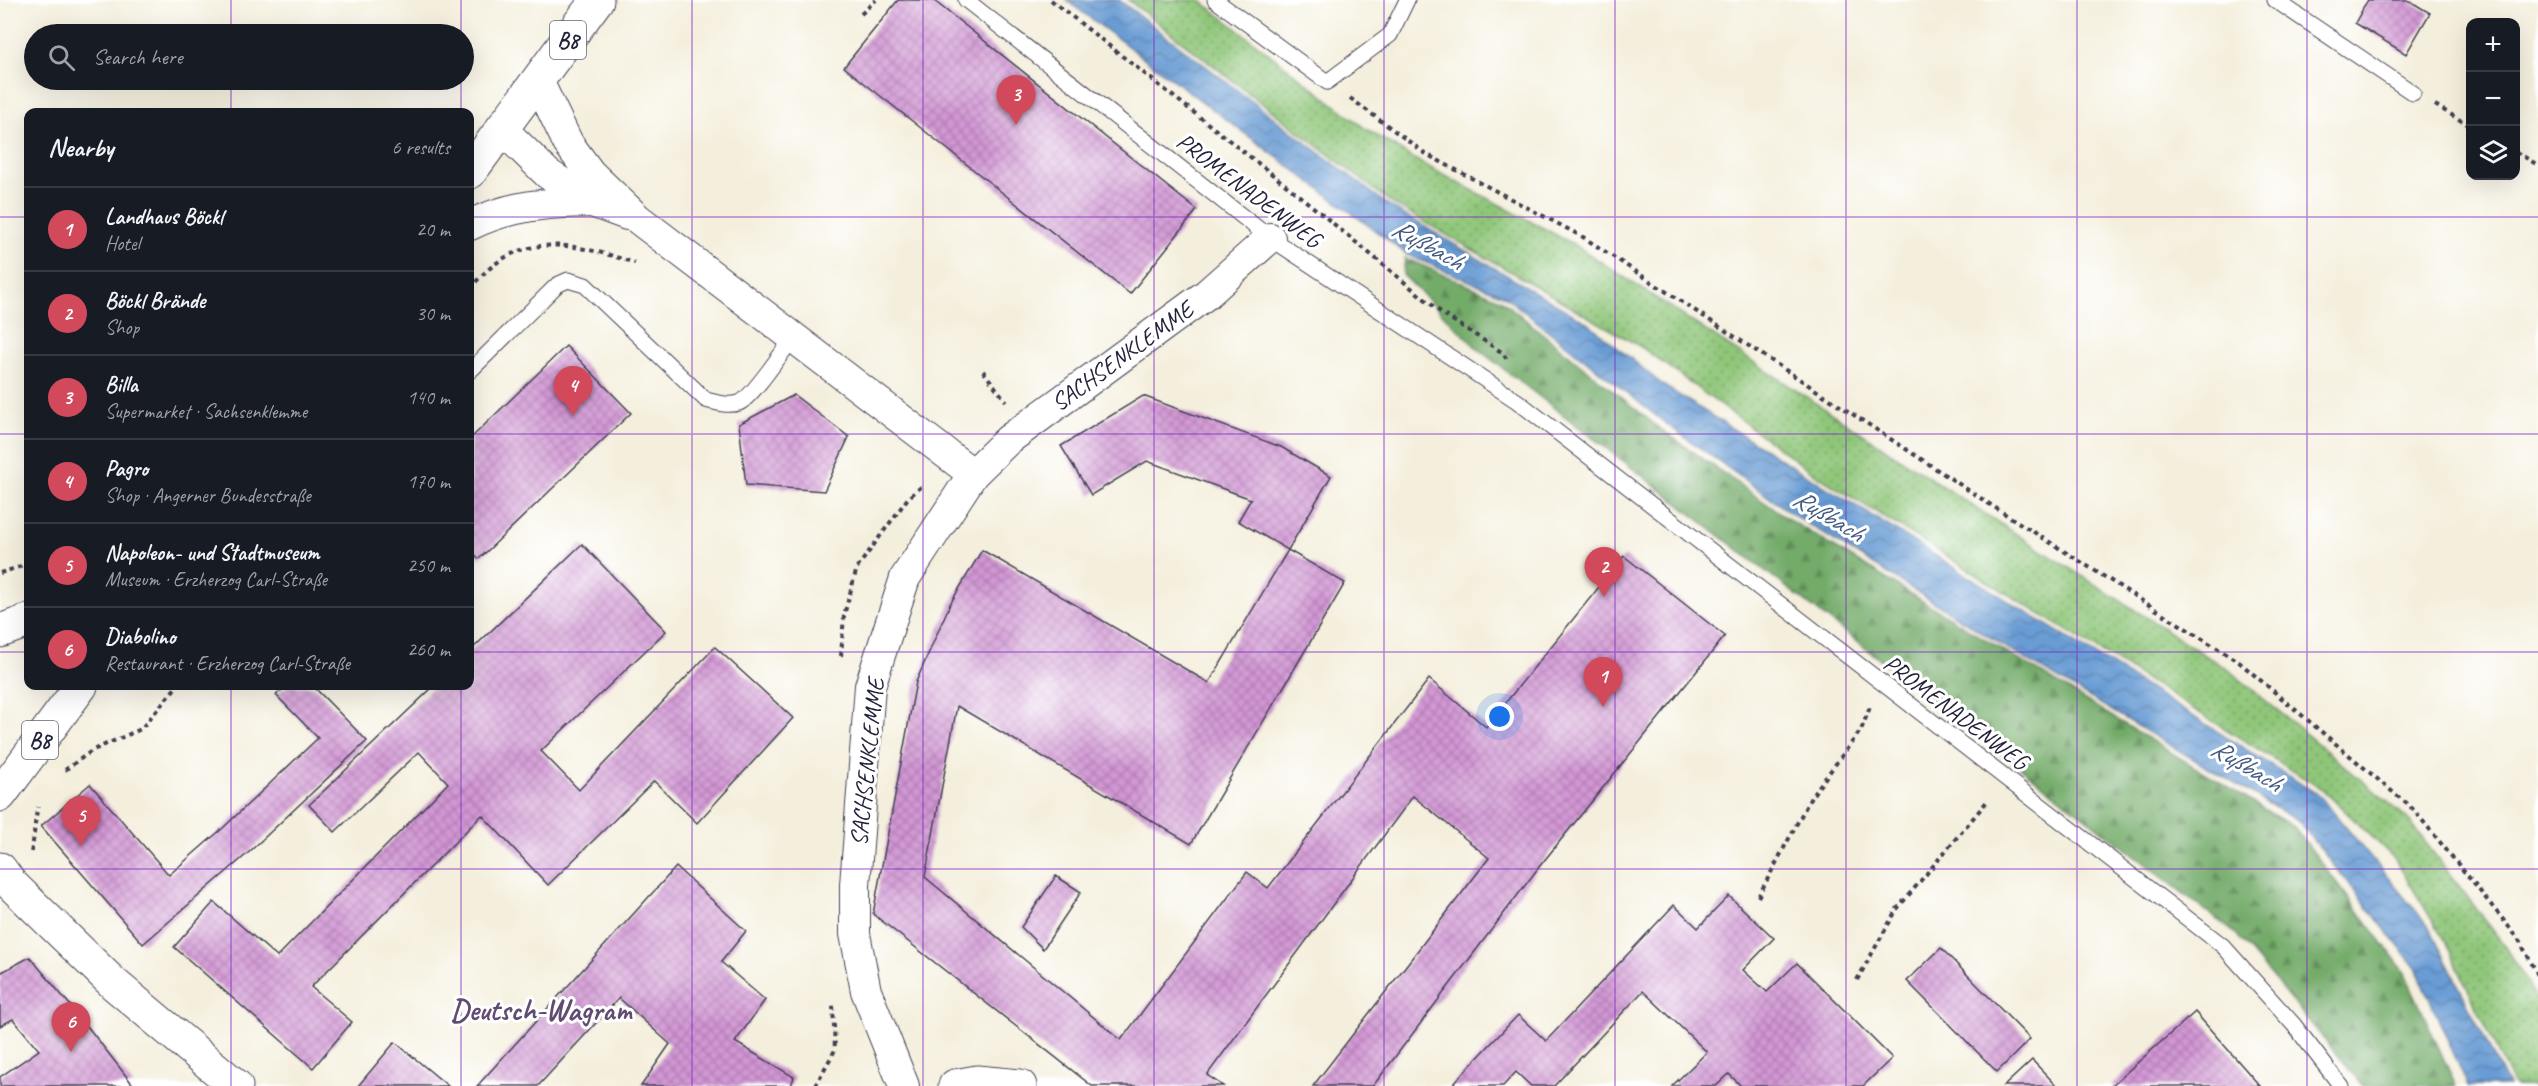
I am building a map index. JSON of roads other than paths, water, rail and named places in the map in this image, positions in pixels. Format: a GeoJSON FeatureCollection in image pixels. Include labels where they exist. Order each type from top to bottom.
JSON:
{"type":"FeatureCollection","features":[{"type":"Feature","properties":{"kind":"main road","name":"B8"},"geometry":{"type":"LineString","coordinates":[[474,166],[597,0]]}},
{"type":"Feature","properties":{"kind":"main road"},"geometry":{"type":"LineString","coordinates":[[0,630],[24,622]]}},
{"type":"Feature","properties":{"kind":"main road","name":"B8"},"geometry":{"type":"LineString","coordinates":[[0,795],[78,690]]}},
{"type":"Feature","properties":{"kind":"main road"},"geometry":{"type":"LineString","coordinates":[[0,869],[11,884],[114,984],[236,1086]]}},
{"type":"Feature","properties":{"kind":"main road"},"geometry":{"type":"LineString","coordinates":[[955,1086],[977,1082],[1020,1086]]}},
{"type":"Feature","properties":{"kind":"street"},"geometry":{"type":"LineString","coordinates":[[538,81],[568,143],[590,172],[638,219],[973,474]]}},
{"type":"Feature","properties":{"kind":"street"},"geometry":{"type":"LineString","coordinates":[[501,128],[548,174],[592,202],[638,219]]}},
{"type":"Feature","properties":{"kind":"street"},"geometry":{"type":"LineString","coordinates":[[474,223],[494,214],[541,203],[592,202]]}},
{"type":"Feature","properties":{"kind":"street","name":"SACHSENKLEMME"},"geometry":{"type":"LineString","coordinates":[[904,1086],[866,991],[855,934],[855,885],[870,686],[905,578],[973,474],[1008,440],[1207,294],[1270,238]]}},
{"type":"Feature","properties":{"kind":"lane","name":"PROMENADENWEG"},"geometry":{"type":"LineString","coordinates":[[966,0],[1270,238],[1517,401],[2223,946],[2294,1025],[2341,1086]]}},
{"type":"Feature","properties":{"kind":"lane"},"geometry":{"type":"LineString","coordinates":[[1215,0],[1327,82],[1390,35],[1407,0]]}},
{"type":"Feature","properties":{"kind":"lane"},"geometry":{"type":"LineString","coordinates":[[2275,0],[2413,93]]}},
{"type":"Feature","properties":{"kind":"lane"},"geometry":{"type":"LineString","coordinates":[[474,367],[557,285],[568,280],[585,285],[706,399],[719,403],[727,405],[745,400],[794,337]]}},
{"type":"Feature","properties":{"kind":"water","name":"Rußbach"},"geometry":{"type":"Polygon","coordinates":[[[1066,0],[1119,0],[1391,207],[1588,323],[1664,386],[2319,795],[2430,928],[2508,1086],[2468,1086],[2416,968],[2299,822],[2025,659],[1798,518],[1665,423],[1503,295],[1408,255],[1066,0]]]}},
{"type":"Feature","properties":{"kind":"place","name":"Billa"},"geometry":{"type":"Point","coordinates":[1016,125]}},
{"type":"Feature","properties":{"kind":"place","name":"Pagro"},"geometry":{"type":"Point","coordinates":[573,416]}},
{"type":"Feature","properties":{"kind":"place","name":"Böckl Brände"},"geometry":{"type":"Point","coordinates":[1604,597]}},
{"type":"Feature","properties":{"kind":"place","name":"Landhaus Böckl"},"geometry":{"type":"Point","coordinates":[1603,707]}},
{"type":"Feature","properties":{"kind":"place","name":"Napoleon- und Stadtmuseum"},"geometry":{"type":"Point","coordinates":[81,846]}},
{"type":"Feature","properties":{"kind":"place","name":"Diabolino"},"geometry":{"type":"Point","coordinates":[71,1052]}},
{"type":"Feature","properties":{"kind":"district","name":"Deutsch-Wagram"},"geometry":{"type":"Point","coordinates":[541,1010]}}]}
